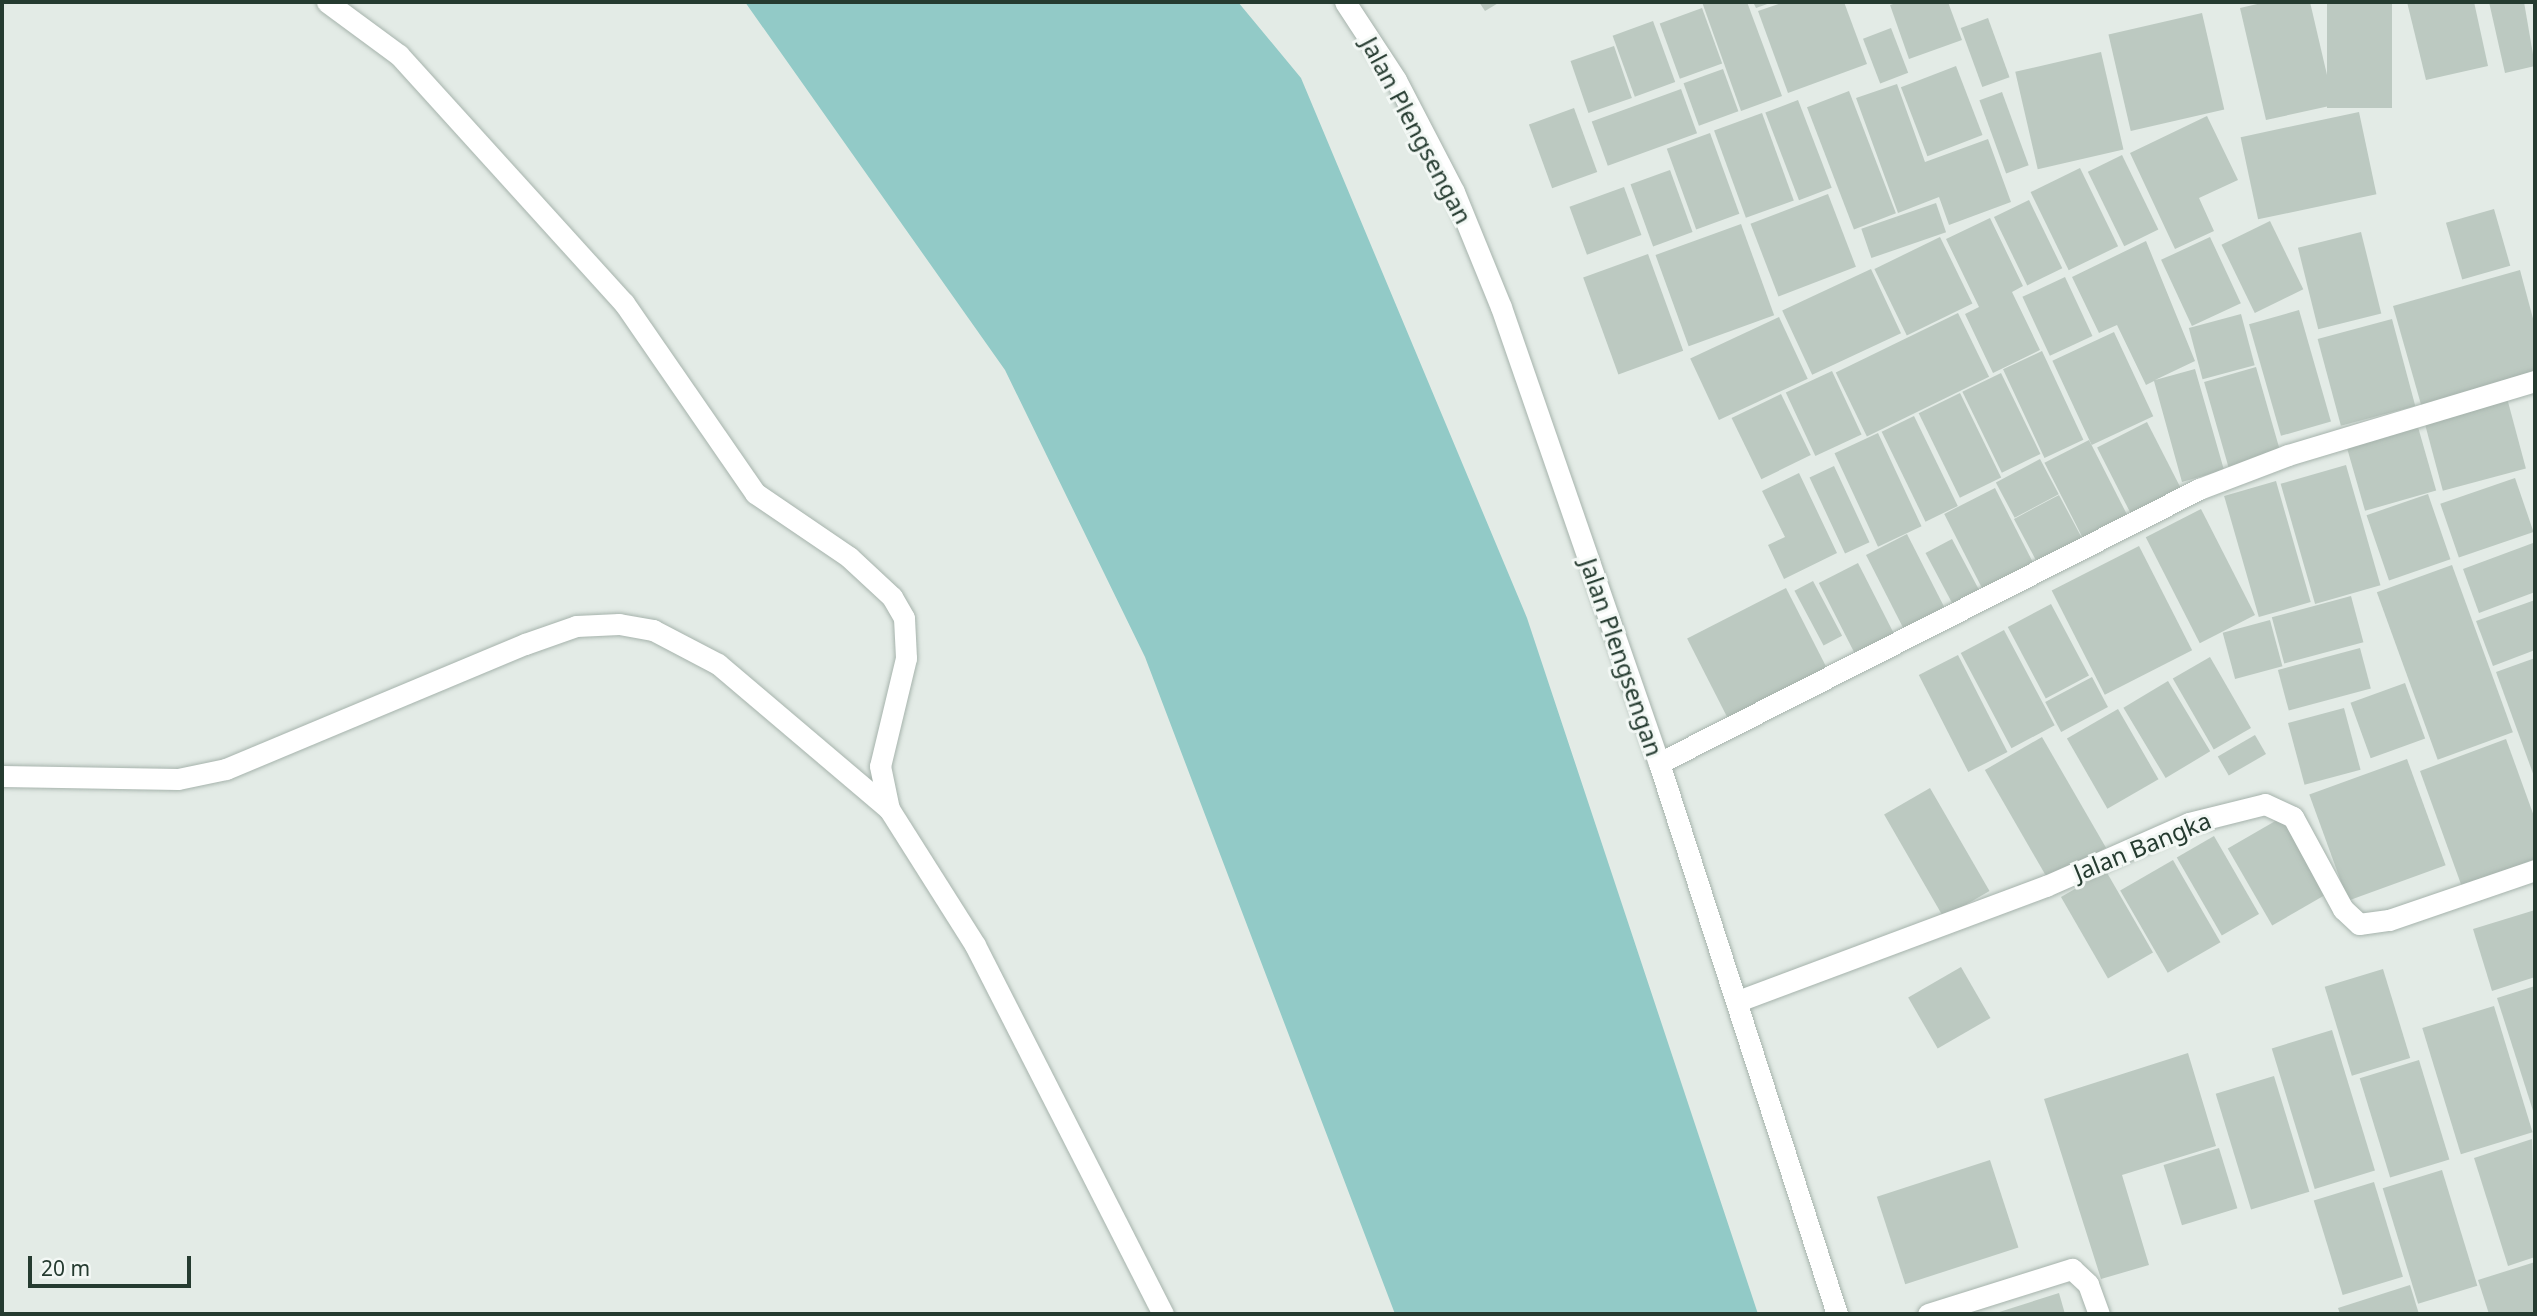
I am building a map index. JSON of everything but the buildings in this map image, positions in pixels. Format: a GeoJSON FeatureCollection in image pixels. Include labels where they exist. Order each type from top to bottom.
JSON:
{"type":"FeatureCollection","features":[{"type":"Feature","properties":{"kind":"street"},"geometry":{"type":"LineString","coordinates":[[327,2],[399,55],[624,303],[755,493],[858,563],[892,597],[904,618],[906,658],[880,766],[889,809]]}},
{"type":"Feature","properties":{"kind":"street","name":"Jalan Plengsengan"},"geometry":{"type":"LineString","coordinates":[[1345,2],[1396,80],[1475,243],[1659,763],[1838,1314]]}},
{"type":"Feature","properties":{"kind":"street"},"geometry":{"type":"LineString","coordinates":[[1659,763],[2199,489],[2288,455],[2535,381]]}},
{"type":"Feature","properties":{"kind":"street"},"geometry":{"type":"LineString","coordinates":[[2,776],[178,779],[226,769],[525,644],[576,626],[619,624],[653,630],[718,664],[889,809],[975,945],[1163,1314]]}},
{"type":"Feature","properties":{"kind":"street","name":"Jalan Bangka"},"geometry":{"type":"LineString","coordinates":[[1738,1002],[2046,886],[2189,823],[2265,804],[2293,817],[2343,909],[2359,924],[2389,920],[2535,870]]}},
{"type":"Feature","properties":{"kind":"street"},"geometry":{"type":"LineString","coordinates":[[1928,1314],[2072,1269],[2088,1284],[2099,1314]]}},
{"type":"Feature","properties":{"kind":"water"},"geometry":{"type":"Polygon","coordinates":[[[745,2],[1238,2],[1301,78],[1527,618],[1758,1314],[1395,1314],[1145,657],[1005,370],[745,2]]]}}]}
